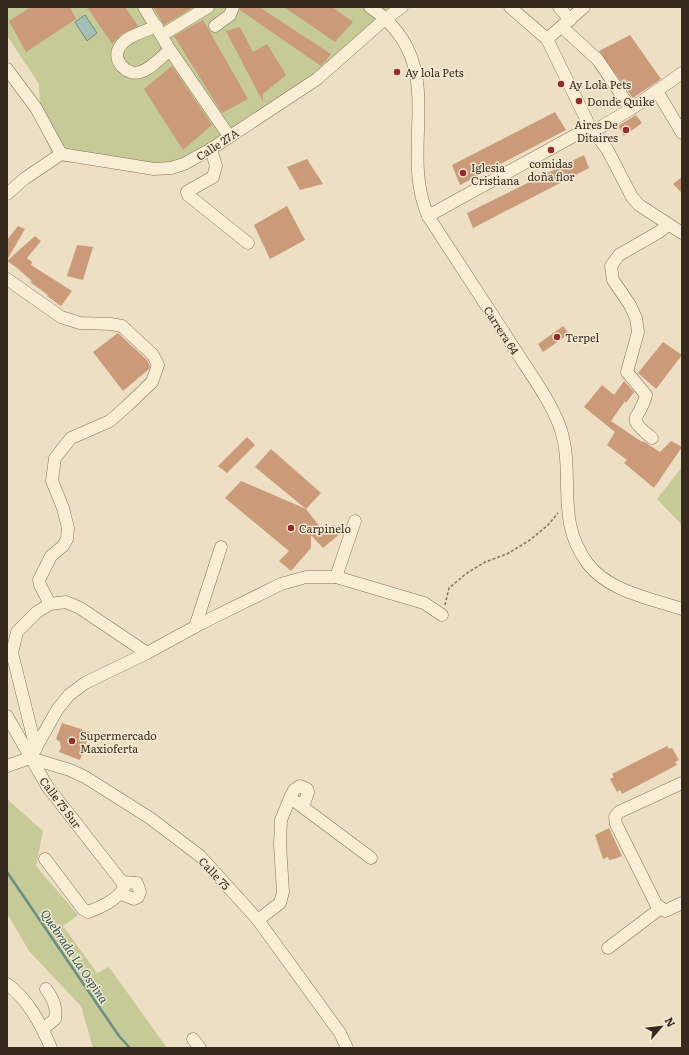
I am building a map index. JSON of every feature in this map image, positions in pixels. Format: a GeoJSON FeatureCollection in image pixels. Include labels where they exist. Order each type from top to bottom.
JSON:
{"type":"FeatureCollection","features":[{"type":"Feature","properties":{"kind":"street"},"geometry":{"type":"LineString","coordinates":[[144,7],[160,31],[170,50],[229,136]]}},
{"type":"Feature","properties":{"kind":"street"},"geometry":{"type":"LineString","coordinates":[[170,50],[141,72],[132,73],[125,70],[120,63],[118,54],[119,47],[126,41],[160,31],[208,7]]}},
{"type":"Feature","properties":{"kind":"street"},"geometry":{"type":"LineString","coordinates":[[215,26],[230,15],[233,7]]}},
{"type":"Feature","properties":{"kind":"street","name":"Carrera 64"},"geometry":{"type":"LineString","coordinates":[[370,7],[395,29],[403,42],[415,71],[419,89],[419,187],[428,216],[550,405],[560,427],[566,452],[566,502],[569,523],[580,553],[589,566],[617,588],[682,609]]}},
{"type":"Feature","properties":{"kind":"street","name":"Calle 27A"},"geometry":{"type":"LineString","coordinates":[[61,154],[154,169],[171,168],[184,164],[211,149],[229,136],[294,96],[317,79],[385,19],[402,7]]}},
{"type":"Feature","properties":{"kind":"street"},"geometry":{"type":"LineString","coordinates":[[510,7],[547,39],[592,129],[607,149],[632,197],[639,205],[682,233]]}},
{"type":"Feature","properties":{"kind":"street"},"geometry":{"type":"LineString","coordinates":[[559,7],[566,23],[598,60],[631,109]]}},
{"type":"Feature","properties":{"kind":"street"},"geometry":{"type":"LineString","coordinates":[[547,39],[584,7]]}},
{"type":"Feature","properties":{"kind":"street"},"geometry":{"type":"LineString","coordinates":[[7,69],[36,108],[61,154],[7,194]]}},
{"type":"Feature","properties":{"kind":"street"},"geometry":{"type":"LineString","coordinates":[[428,216],[631,109],[682,73]]}},
{"type":"Feature","properties":{"kind":"street"},"geometry":{"type":"LineString","coordinates":[[657,91],[682,133]]}},
{"type":"Feature","properties":{"kind":"street"},"geometry":{"type":"LineString","coordinates":[[211,149],[216,166],[213,177],[187,192],[188,196],[248,243]]}},
{"type":"Feature","properties":{"kind":"street"},"geometry":{"type":"LineString","coordinates":[[652,438],[638,427],[635,422],[636,416],[645,401],[646,395],[627,372],[636,339],[636,318],[630,305],[613,280],[611,266],[619,255],[659,232],[668,225]]}},
{"type":"Feature","properties":{"kind":"street"},"geometry":{"type":"LineString","coordinates":[[7,279],[61,317],[80,323],[111,324],[122,326],[154,354],[158,364],[152,382],[128,405],[110,421],[71,438],[55,458],[52,481],[63,508],[68,528],[67,539],[63,546],[51,556],[40,580],[40,585],[50,604]]}},
{"type":"Feature","properties":{"kind":"street"},"geometry":{"type":"LineString","coordinates":[[336,577],[355,521]]}},
{"type":"Feature","properties":{"kind":"street"},"geometry":{"type":"LineString","coordinates":[[196,627],[221,547]]}},
{"type":"Feature","properties":{"kind":"street"},"geometry":{"type":"LineString","coordinates":[[7,766],[33,754],[57,710],[77,689],[94,678],[147,653],[281,584],[306,577],[336,577],[424,604],[442,615]]}},
{"type":"Feature","properties":{"kind":"street"},"geometry":{"type":"LineString","coordinates":[[33,754],[12,653],[17,632],[37,612],[50,604],[66,602],[80,608],[147,653]]}},
{"type":"Feature","properties":{"kind":"street","name":"Calle 75 Sur"},"geometry":{"type":"LineString","coordinates":[[7,716],[33,754],[47,786],[122,888],[95,910],[88,912],[83,909],[45,859]]}},
{"type":"Feature","properties":{"kind":"street","name":"Calle 75"},"geometry":{"type":"LineString","coordinates":[[33,754],[85,777],[150,818],[200,856],[258,920],[340,1033],[347,1048]]}},
{"type":"Feature","properties":{"kind":"street"},"geometry":{"type":"LineString","coordinates":[[682,783],[619,812],[615,818],[616,824],[656,904],[665,911],[682,902]]}},
{"type":"Feature","properties":{"kind":"street"},"geometry":{"type":"LineString","coordinates":[[258,920],[280,902],[283,892],[280,845],[281,820],[296,787],[300,786],[307,789],[308,796],[302,807]]}},
{"type":"Feature","properties":{"kind":"street"},"geometry":{"type":"LineString","coordinates":[[290,798],[371,858]]}},
{"type":"Feature","properties":{"kind":"street"},"geometry":{"type":"LineString","coordinates":[[608,948],[661,908]]}},
{"type":"Feature","properties":{"kind":"street"},"geometry":{"type":"LineString","coordinates":[[7,984],[14,989],[33,1012],[43,1028],[51,1048]]}},
{"type":"Feature","properties":{"kind":"street"},"geometry":{"type":"LineString","coordinates":[[43,1028],[55,1020],[56,1008],[53,999],[46,989]]}},
{"type":"Feature","properties":{"kind":"path"},"geometry":{"type":"LineString","coordinates":[[442,615],[449,588],[485,562],[507,554],[530,540],[548,525],[566,502]]}},
{"type":"Feature","properties":{"kind":"green space"},"geometry":{"type":"Polygon","coordinates":[[[7,7],[397,7],[303,88],[240,125],[182,172],[55,161],[41,129],[39,84],[7,36],[7,7]]]}},
{"type":"Feature","properties":{"kind":"green space"},"geometry":{"type":"Polygon","coordinates":[[[682,467],[682,525],[657,499],[682,467]]]}},
{"type":"Feature","properties":{"kind":"green space"},"geometry":{"type":"Polygon","coordinates":[[[7,799],[43,831],[36,866],[78,915],[63,926],[97,973],[109,967],[167,1048],[93,1048],[81,1006],[29,951],[7,913],[7,799]]]}},
{"type":"Feature","properties":{"kind":"water"},"geometry":{"type":"Polygon","coordinates":[[[85,15],[97,33],[87,41],[75,22],[85,15]]]}},
{"type":"Feature","properties":{"kind":"building"},"geometry":{"type":"Polygon","coordinates":[[[31,7],[70,7],[76,19],[26,52],[9,21],[31,7]]]}},
{"type":"Feature","properties":{"kind":"building"},"geometry":{"type":"Polygon","coordinates":[[[87,7],[125,7],[138,26],[122,34],[112,44],[87,7]]]}},
{"type":"Feature","properties":{"kind":"building"},"geometry":{"type":"Polygon","coordinates":[[[153,7],[194,7],[164,25],[153,7]]]}},
{"type":"Feature","properties":{"kind":"building"},"geometry":{"type":"Polygon","coordinates":[[[240,7],[259,7],[331,54],[321,66],[240,10],[240,7]]]}},
{"type":"Feature","properties":{"kind":"building"},"geometry":{"type":"Polygon","coordinates":[[[284,7],[332,7],[353,22],[335,42],[284,7]]]}},
{"type":"Feature","properties":{"kind":"building"},"geometry":{"type":"Polygon","coordinates":[[[203,20],[248,99],[222,113],[174,36],[203,20]]]}},
{"type":"Feature","properties":{"kind":"building"},"geometry":{"type":"Polygon","coordinates":[[[240,27],[253,52],[267,44],[286,75],[263,94],[263,102],[226,31],[240,27]]]}},
{"type":"Feature","properties":{"kind":"building"},"geometry":{"type":"Polygon","coordinates":[[[630,35],[661,79],[633,98],[599,51],[630,35]]]}},
{"type":"Feature","properties":{"kind":"building"},"geometry":{"type":"Polygon","coordinates":[[[172,66],[212,125],[183,150],[144,89],[172,66]]]}},
{"type":"Feature","properties":{"kind":"building"},"geometry":{"type":"Polygon","coordinates":[[[555,112],[566,130],[460,185],[452,165],[555,112]]]}},
{"type":"Feature","properties":{"kind":"building","name":"Aires De Ditaires"},"geometry":{"type":"Polygon","coordinates":[[[636,115],[642,123],[624,136],[618,126],[636,115]]]}},
{"type":"Feature","properties":{"kind":"building"},"geometry":{"type":"Polygon","coordinates":[[[584,155],[589,168],[473,228],[467,213],[584,155]]]}},
{"type":"Feature","properties":{"kind":"building"},"geometry":{"type":"Polygon","coordinates":[[[307,159],[323,184],[300,190],[287,167],[307,159]]]}},
{"type":"Feature","properties":{"kind":"building"},"geometry":{"type":"Polygon","coordinates":[[[682,177],[682,193],[673,184],[682,177]]]}},
{"type":"Feature","properties":{"kind":"building"},"geometry":{"type":"Polygon","coordinates":[[[287,206],[305,240],[270,259],[254,225],[287,206]]]}},
{"type":"Feature","properties":{"kind":"building"},"geometry":{"type":"Polygon","coordinates":[[[18,226],[25,229],[7,260],[7,240],[18,226]]]}},
{"type":"Feature","properties":{"kind":"building"},"geometry":{"type":"Polygon","coordinates":[[[35,236],[41,241],[27,258],[32,262],[31,265],[72,291],[61,306],[30,282],[32,281],[7,261],[35,236]]]}},
{"type":"Feature","properties":{"kind":"building"},"geometry":{"type":"Polygon","coordinates":[[[77,245],[93,247],[83,280],[67,276],[77,245]]]}},
{"type":"Feature","properties":{"kind":"building","name":"Terpel"},"geometry":{"type":"Polygon","coordinates":[[[563,326],[569,334],[543,352],[538,344],[563,326]]]}},
{"type":"Feature","properties":{"kind":"building"},"geometry":{"type":"Polygon","coordinates":[[[118,333],[147,360],[150,366],[149,369],[123,391],[93,352],[118,333]]]}},
{"type":"Feature","properties":{"kind":"building"},"geometry":{"type":"Polygon","coordinates":[[[663,342],[682,355],[656,389],[638,373],[663,342]]]}},
{"type":"Feature","properties":{"kind":"building"},"geometry":{"type":"Polygon","coordinates":[[[624,381],[634,392],[626,403],[625,401],[611,421],[660,452],[671,441],[682,447],[654,488],[624,463],[627,460],[607,445],[615,432],[584,407],[602,385],[614,395],[624,381]]]}},
{"type":"Feature","properties":{"kind":"building"},"geometry":{"type":"Polygon","coordinates":[[[247,437],[255,445],[227,473],[218,466],[247,437]]]}},
{"type":"Feature","properties":{"kind":"building"},"geometry":{"type":"Polygon","coordinates":[[[271,449],[321,493],[306,509],[255,467],[271,449]]]}},
{"type":"Feature","properties":{"kind":"building","name":"Carpinelo"},"geometry":{"type":"Polygon","coordinates":[[[241,481],[306,509],[324,532],[334,525],[342,532],[323,548],[311,535],[311,548],[291,571],[279,561],[289,551],[225,498],[241,481]]]}},
{"type":"Feature","properties":{"kind":"building","name":"Supermercado Maxioferta"},"geometry":{"type":"Polygon","coordinates":[[[62,723],[90,732],[80,760],[59,752],[61,747],[60,742],[56,739],[62,723]]]}},
{"type":"Feature","properties":{"kind":"building"},"geometry":{"type":"Polygon","coordinates":[[[667,746],[669,749],[672,748],[679,760],[675,762],[677,765],[622,794],[620,790],[617,792],[610,779],[614,777],[612,774],[667,746]]]}},
{"type":"Feature","properties":{"kind":"building"},"geometry":{"type":"Polygon","coordinates":[[[609,828],[622,856],[609,860],[608,857],[603,859],[595,835],[609,828]]]}},
{"type":"Feature","properties":{"kind":"waterway","name":"Quebrada La Ospina"},"geometry":{"type":"LineString","coordinates":[[7,872],[119,1036],[130,1048]]}},
{"type":"Feature","properties":{"kind":"place","name":"Ay lola Pets"},"geometry":{"type":"Point","coordinates":[397,72]}},
{"type":"Feature","properties":{"kind":"place","name":"Ay Lola Pets"},"geometry":{"type":"Point","coordinates":[561,84]}},
{"type":"Feature","properties":{"kind":"place","name":"Donde Quike"},"geometry":{"type":"Point","coordinates":[579,101]}},
{"type":"Feature","properties":{"kind":"place","name":"Aires De Ditaires"},"geometry":{"type":"Point","coordinates":[626,130]}},
{"type":"Feature","properties":{"kind":"place","name":"comidas doña flor"},"geometry":{"type":"Point","coordinates":[551,150]}},
{"type":"Feature","properties":{"kind":"place","name":"Iglesia Cristiana"},"geometry":{"type":"Point","coordinates":[463,173]}},
{"type":"Feature","properties":{"kind":"place","name":"Terpel"},"geometry":{"type":"Point","coordinates":[557,337]}},
{"type":"Feature","properties":{"kind":"place","name":"Carpinelo"},"geometry":{"type":"Point","coordinates":[291,528]}},
{"type":"Feature","properties":{"kind":"place","name":"Supermercado Maxioferta"},"geometry":{"type":"Point","coordinates":[72,741]}}]}
